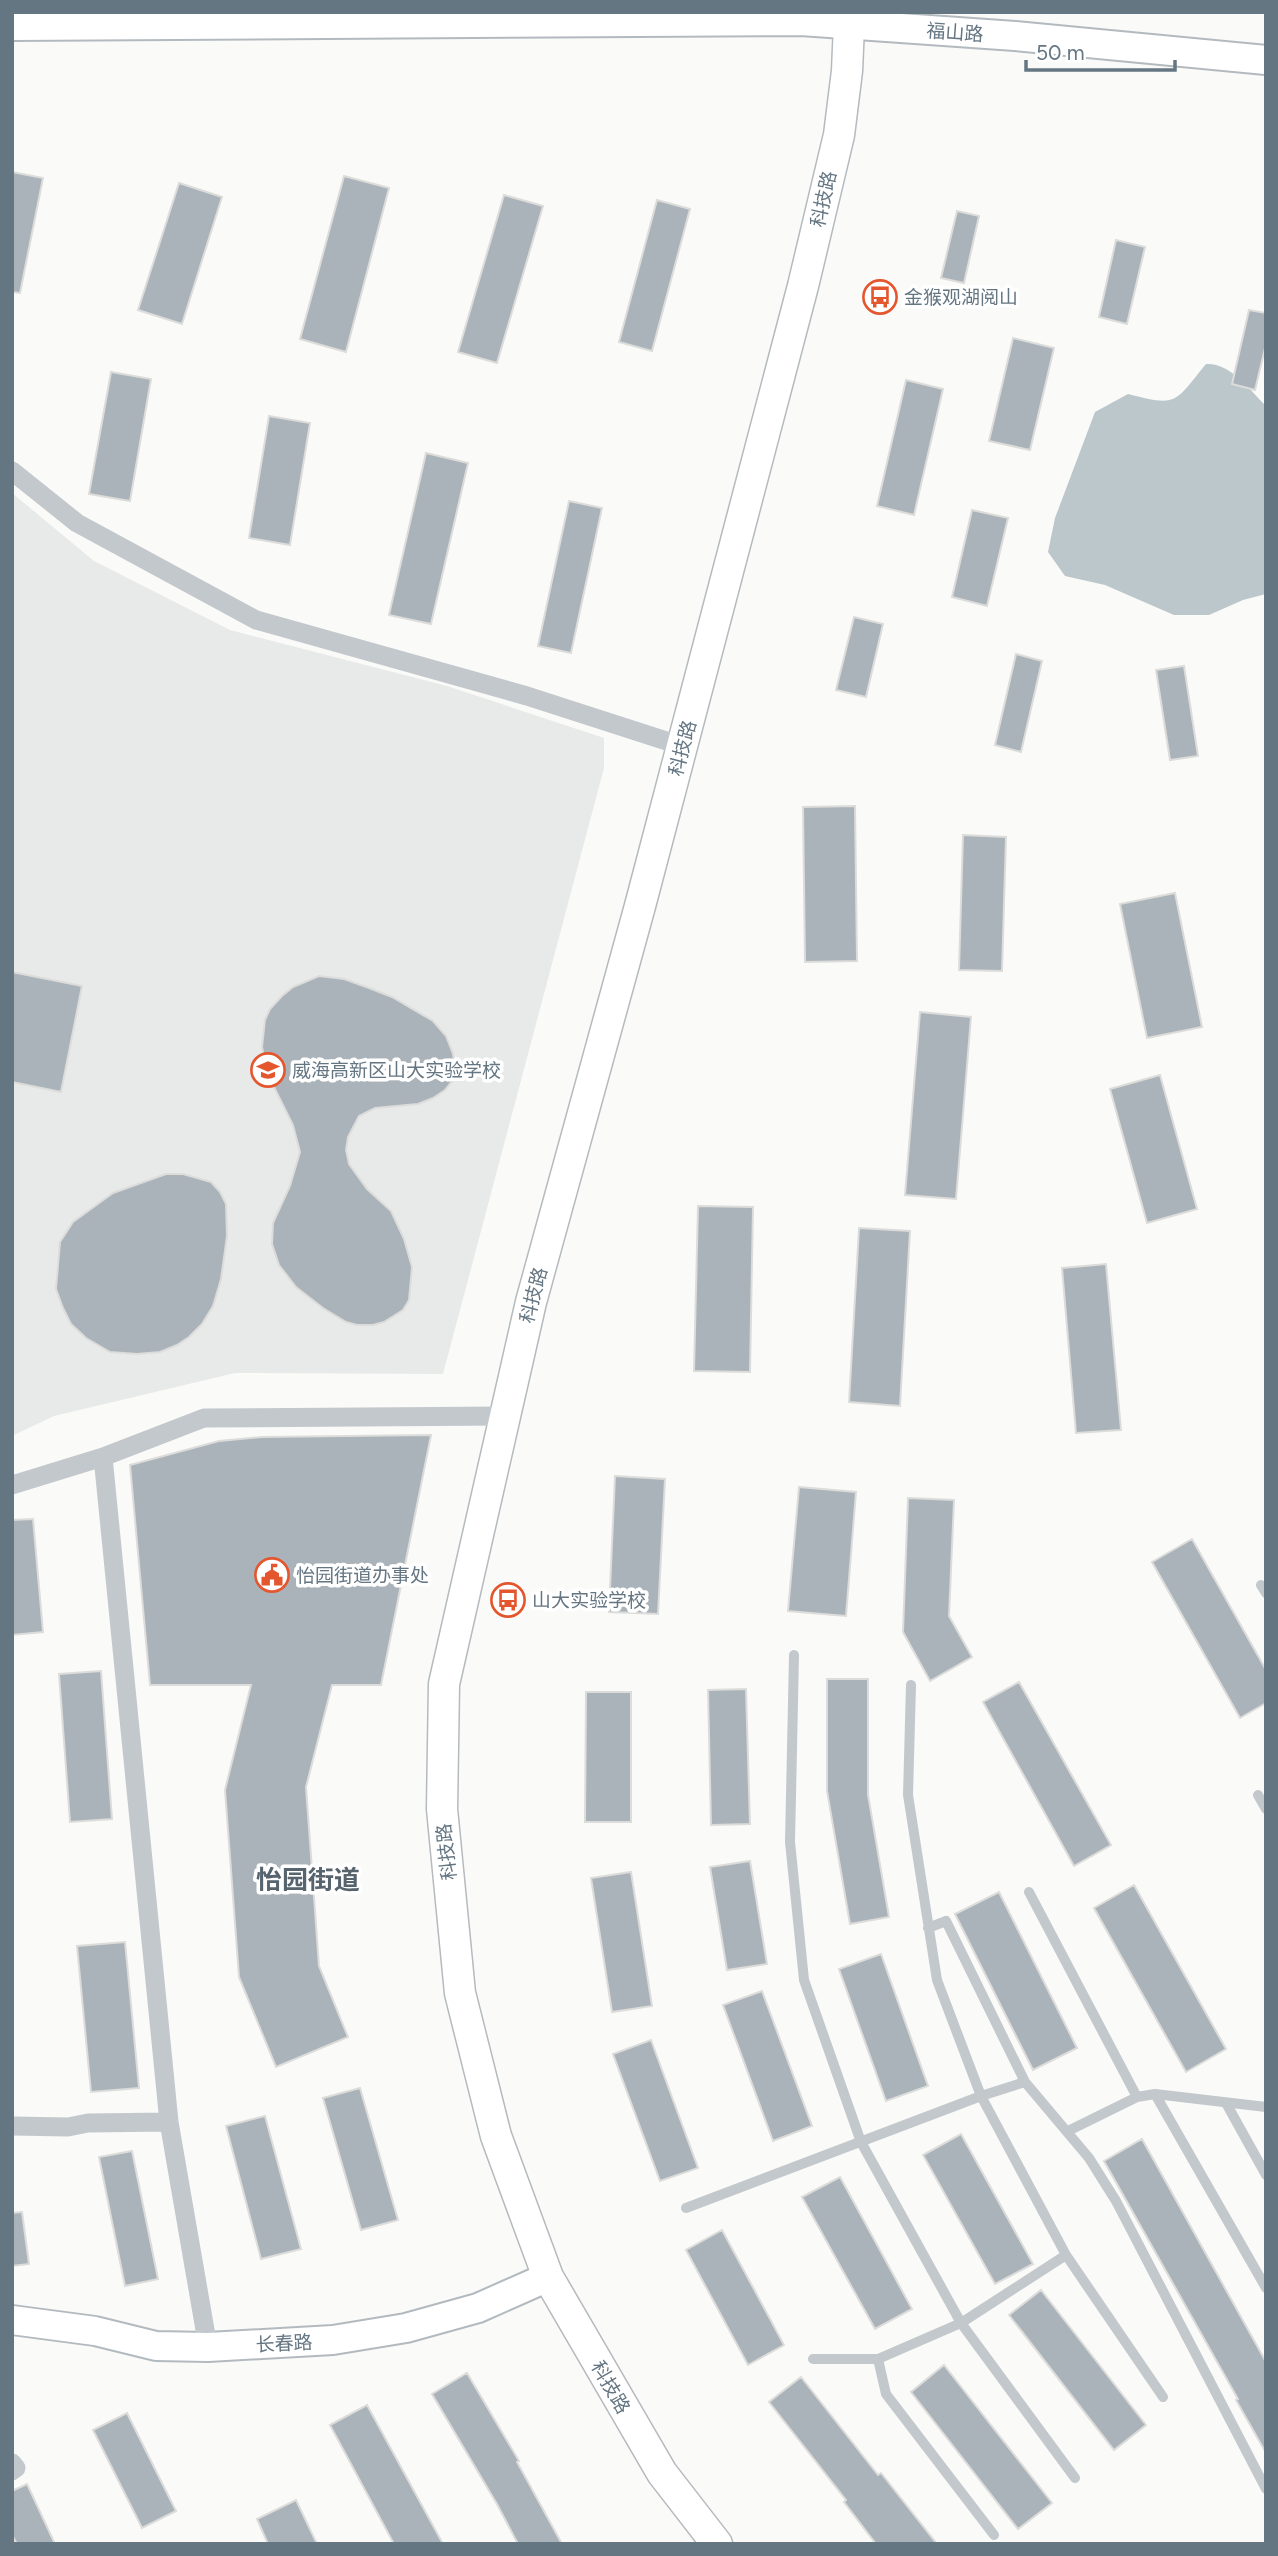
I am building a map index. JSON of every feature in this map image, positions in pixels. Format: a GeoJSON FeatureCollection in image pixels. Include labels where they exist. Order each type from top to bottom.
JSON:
{"type":"FeatureCollection","features":[{"type":"Feature","properties":{"kind":"main road","name":"福山路"},"geometry":{"type":"LineString","coordinates":[[12,26],[849,19],[1266,60]]}},
{"type":"Feature","properties":{"kind":"main road","name":"科技路"},"geometry":{"type":"LineString","coordinates":[[717,2544],[662,2473],[548,2277],[496,2136],[460,1993],[442,1809],[444,1684],[531,1302],[803,286],[839,135],[847,71],[849,19]]}},
{"type":"Feature","properties":{"kind":"main road","name":"长春路"},"geometry":{"type":"LineString","coordinates":[[12,2320],[95,2331],[156,2346],[208,2347],[333,2340],[406,2328],[478,2308],[548,2277]]}},
{"type":"Feature","properties":{"kind":"street"},"geometry":{"type":"LineString","coordinates":[[12,471],[77,523],[256,620],[527,696],[682,746]]}},
{"type":"Feature","properties":{"kind":"street"},"geometry":{"type":"LineString","coordinates":[[12,1485],[103,1457],[204,1418],[504,1416]]}},
{"type":"Feature","properties":{"kind":"street"},"geometry":{"type":"LineString","coordinates":[[103,1457],[169,2122],[208,2347]]}},
{"type":"Feature","properties":{"kind":"street"},"geometry":{"type":"LineString","coordinates":[[12,2126],[68,2127],[88,2123],[169,2122]]}},
{"type":"Feature","properties":{"kind":"street"},"geometry":{"type":"LineString","coordinates":[[12,2463],[16,2468],[12,2471]]}},
{"type":"Feature","properties":{"kind":"lane"},"geometry":{"type":"LineString","coordinates":[[793,1655],[790,1842],[804,1980],[861,2142],[961,2323],[1075,2478]]}},
{"type":"Feature","properties":{"kind":"lane"},"geometry":{"type":"LineString","coordinates":[[911,1685],[908,1795],[937,1980],[981,2096],[1066,2255],[1163,2397]]}},
{"type":"Feature","properties":{"kind":"lane"},"geometry":{"type":"LineString","coordinates":[[1258,1795],[1266,1809]]}},
{"type":"Feature","properties":{"kind":"lane"},"geometry":{"type":"LineString","coordinates":[[1029,1892],[1137,2097]]}},
{"type":"Feature","properties":{"kind":"lane"},"geometry":{"type":"LineString","coordinates":[[928,1928],[946,1921],[1025,2082],[1089,2158],[1116,2201],[1266,2489]]}},
{"type":"Feature","properties":{"kind":"lane"},"geometry":{"type":"LineString","coordinates":[[686,2207],[1025,2082]]}},
{"type":"Feature","properties":{"kind":"lane"},"geometry":{"type":"LineString","coordinates":[[1155,2094],[1266,2288]]}},
{"type":"Feature","properties":{"kind":"lane"},"geometry":{"type":"LineString","coordinates":[[1068,2131],[1137,2097],[1155,2094],[1266,2107]]}},
{"type":"Feature","properties":{"kind":"lane"},"geometry":{"type":"LineString","coordinates":[[1226,2103],[1266,2175]]}},
{"type":"Feature","properties":{"kind":"lane"},"geometry":{"type":"LineString","coordinates":[[813,2359],[878,2359],[961,2323],[1066,2255]]}},
{"type":"Feature","properties":{"kind":"lane"},"geometry":{"type":"LineString","coordinates":[[878,2359],[886,2394],[994,2535]]}},
{"type":"Feature","properties":{"kind":"shaded area"},"geometry":{"type":"Polygon","coordinates":[[[1206,364],[1231,372],[1266,406],[1266,594],[1243,600],[1209,615],[1174,615],[1105,585],[1065,576],[1048,552],[1055,518],[1095,412],[1128,394],[1166,401],[1174,398],[1206,364]]]}},
{"type":"Feature","properties":{"kind":"shaded area","name":"威海高新区山大实验学校"},"geometry":{"type":"Polygon","coordinates":[[[12,493],[94,561],[230,630],[447,686],[604,738],[604,768],[443,1374],[235,1373],[54,1416],[12,1436],[12,493]]]}},
{"type":"Feature","properties":{"kind":"building"},"geometry":{"type":"Polygon","coordinates":[[[12,172],[43,178],[20,293],[12,292],[12,172]]]}},
{"type":"Feature","properties":{"kind":"building"},"geometry":{"type":"Polygon","coordinates":[[[344,176],[389,188],[346,352],[300,339],[344,176]]]}},
{"type":"Feature","properties":{"kind":"building"},"geometry":{"type":"Polygon","coordinates":[[[179,183],[222,197],[182,324],[138,310],[179,183]]]}},
{"type":"Feature","properties":{"kind":"building"},"geometry":{"type":"Polygon","coordinates":[[[504,195],[543,206],[497,363],[458,352],[504,195]]]}},
{"type":"Feature","properties":{"kind":"building"},"geometry":{"type":"Polygon","coordinates":[[[657,200],[690,209],[652,351],[619,342],[657,200]]]}},
{"type":"Feature","properties":{"kind":"building"},"geometry":{"type":"Polygon","coordinates":[[[957,211],[979,216],[964,283],[941,278],[957,211]]]}},
{"type":"Feature","properties":{"kind":"building"},"geometry":{"type":"Polygon","coordinates":[[[1116,240],[1145,247],[1127,324],[1099,317],[1116,240]]]}},
{"type":"Feature","properties":{"kind":"building"},"geometry":{"type":"Polygon","coordinates":[[[1249,310],[1266,313],[1266,344],[1255,390],[1232,384],[1249,310]]]}},
{"type":"Feature","properties":{"kind":"building"},"geometry":{"type":"Polygon","coordinates":[[[1013,338],[1054,348],[1030,450],[989,441],[1013,338]]]}},
{"type":"Feature","properties":{"kind":"building"},"geometry":{"type":"Polygon","coordinates":[[[111,372],[151,379],[130,501],[89,494],[111,372]]]}},
{"type":"Feature","properties":{"kind":"building"},"geometry":{"type":"Polygon","coordinates":[[[906,380],[943,389],[914,515],[877,506],[906,380]]]}},
{"type":"Feature","properties":{"kind":"building"},"geometry":{"type":"Polygon","coordinates":[[[269,416],[310,423],[290,545],[249,538],[269,416]]]}},
{"type":"Feature","properties":{"kind":"building"},"geometry":{"type":"Polygon","coordinates":[[[426,453],[468,463],[431,624],[389,615],[426,453]]]}},
{"type":"Feature","properties":{"kind":"building"},"geometry":{"type":"Polygon","coordinates":[[[569,501],[602,508],[571,653],[538,646],[569,501]]]}},
{"type":"Feature","properties":{"kind":"building"},"geometry":{"type":"Polygon","coordinates":[[[972,510],[1008,518],[987,606],[952,597],[972,510]]]}},
{"type":"Feature","properties":{"kind":"building"},"geometry":{"type":"Polygon","coordinates":[[[854,617],[883,624],[866,697],[836,690],[854,617]]]}},
{"type":"Feature","properties":{"kind":"building"},"geometry":{"type":"Polygon","coordinates":[[[1016,654],[1042,661],[1021,752],[995,745],[1016,654]]]}},
{"type":"Feature","properties":{"kind":"building"},"geometry":{"type":"Polygon","coordinates":[[[1184,666],[1198,756],[1170,760],[1156,670],[1184,666]]]}},
{"type":"Feature","properties":{"kind":"building"},"geometry":{"type":"Polygon","coordinates":[[[855,806],[857,961],[805,962],[803,807],[855,806]]]}},
{"type":"Feature","properties":{"kind":"building"},"geometry":{"type":"Polygon","coordinates":[[[963,835],[1006,837],[1002,971],[959,970],[963,835]]]}},
{"type":"Feature","properties":{"kind":"building"},"geometry":{"type":"Polygon","coordinates":[[[1175,893],[1202,1027],[1147,1038],[1120,904],[1175,893]]]}},
{"type":"Feature","properties":{"kind":"building"},"geometry":{"type":"Polygon","coordinates":[[[12,972],[82,986],[61,1092],[12,1082],[12,972]]]}},
{"type":"Feature","properties":{"kind":"building"},"geometry":{"type":"Polygon","coordinates":[[[319,976],[344,979],[392,997],[433,1021],[446,1036],[453,1054],[455,1071],[445,1090],[418,1104],[375,1108],[359,1116],[348,1137],[346,1150],[349,1164],[367,1189],[391,1211],[404,1239],[412,1267],[409,1300],[403,1310],[384,1322],[373,1325],[346,1322],[296,1287],[279,1265],[272,1244],[273,1223],[290,1186],[300,1152],[293,1125],[265,1064],[262,1047],[265,1020],[270,1009],[293,987],[319,976]]]}},
{"type":"Feature","properties":{"kind":"building"},"geometry":{"type":"Polygon","coordinates":[[[920,1012],[971,1017],[956,1199],[905,1195],[920,1012]]]}},
{"type":"Feature","properties":{"kind":"building"},"geometry":{"type":"Polygon","coordinates":[[[1160,1075],[1197,1209],[1147,1223],[1110,1089],[1160,1075]]]}},
{"type":"Feature","properties":{"kind":"building"},"geometry":{"type":"Polygon","coordinates":[[[166,1174],[183,1174],[211,1182],[226,1204],[227,1236],[221,1279],[213,1306],[202,1324],[177,1345],[160,1352],[110,1352],[86,1338],[71,1324],[63,1308],[56,1289],[60,1242],[73,1222],[113,1193],[166,1174]]]}},
{"type":"Feature","properties":{"kind":"building"},"geometry":{"type":"Polygon","coordinates":[[[698,1206],[753,1207],[750,1372],[694,1371],[698,1206]]]}},
{"type":"Feature","properties":{"kind":"building"},"geometry":{"type":"Polygon","coordinates":[[[859,1228],[910,1231],[900,1406],[849,1402],[859,1228]]]}},
{"type":"Feature","properties":{"kind":"building"},"geometry":{"type":"Polygon","coordinates":[[[1106,1264],[1121,1430],[1076,1433],[1062,1268],[1106,1264]]]}},
{"type":"Feature","properties":{"kind":"building","name":"怡园街道办事处"},"geometry":{"type":"Polygon","coordinates":[[[431,1435],[381,1685],[332,1685],[306,1787],[319,1966],[348,2037],[276,2067],[239,1977],[225,1790],[251,1685],[150,1685],[130,1465],[219,1441],[262,1437],[431,1435]]]}},
{"type":"Feature","properties":{"kind":"building"},"geometry":{"type":"Polygon","coordinates":[[[615,1476],[665,1479],[658,1614],[609,1612],[615,1476]]]}},
{"type":"Feature","properties":{"kind":"building"},"geometry":{"type":"Polygon","coordinates":[[[799,1487],[856,1492],[846,1616],[788,1611],[799,1487]]]}},
{"type":"Feature","properties":{"kind":"building"},"geometry":{"type":"Polygon","coordinates":[[[908,1498],[954,1500],[949,1616],[972,1657],[930,1681],[903,1632],[908,1498]]]}},
{"type":"Feature","properties":{"kind":"building"},"geometry":{"type":"Polygon","coordinates":[[[33,1519],[43,1632],[12,1635],[12,1520],[33,1519]]]}},
{"type":"Feature","properties":{"kind":"building"},"geometry":{"type":"Polygon","coordinates":[[[1192,1539],[1266,1670],[1266,1703],[1240,1718],[1152,1562],[1192,1539]]]}},
{"type":"Feature","properties":{"kind":"building"},"geometry":{"type":"Polygon","coordinates":[[[101,1671],[112,1819],[70,1822],[59,1674],[101,1671]]]}},
{"type":"Feature","properties":{"kind":"building"},"geometry":{"type":"Polygon","coordinates":[[[827,1679],[868,1679],[868,1795],[889,1917],[850,1924],[827,1791],[827,1679]]]}},
{"type":"Feature","properties":{"kind":"building"},"geometry":{"type":"Polygon","coordinates":[[[1019,1682],[1111,1845],[1074,1866],[983,1702],[1019,1682]]]}},
{"type":"Feature","properties":{"kind":"building"},"geometry":{"type":"Polygon","coordinates":[[[746,1689],[750,1824],[711,1825],[708,1690],[746,1689]]]}},
{"type":"Feature","properties":{"kind":"building"},"geometry":{"type":"Polygon","coordinates":[[[586,1692],[631,1692],[631,1822],[585,1822],[586,1692]]]}},
{"type":"Feature","properties":{"kind":"building"},"geometry":{"type":"Polygon","coordinates":[[[750,1861],[767,1964],[727,1970],[710,1867],[750,1861]]]}},
{"type":"Feature","properties":{"kind":"building"},"geometry":{"type":"Polygon","coordinates":[[[631,1872],[652,2006],[612,2012],[591,1878],[631,1872]]]}},
{"type":"Feature","properties":{"kind":"building"},"geometry":{"type":"Polygon","coordinates":[[[1134,1885],[1226,2049],[1186,2072],[1094,1908],[1134,1885]]]}},
{"type":"Feature","properties":{"kind":"building"},"geometry":{"type":"Polygon","coordinates":[[[999,1892],[1077,2048],[1033,2070],[955,1914],[999,1892]]]}},
{"type":"Feature","properties":{"kind":"building"},"geometry":{"type":"Polygon","coordinates":[[[125,1942],[139,2088],[91,2092],[77,1946],[125,1942]]]}},
{"type":"Feature","properties":{"kind":"building"},"geometry":{"type":"Polygon","coordinates":[[[881,1954],[928,2086],[886,2101],[839,1969],[881,1954]]]}},
{"type":"Feature","properties":{"kind":"building"},"geometry":{"type":"Polygon","coordinates":[[[762,1991],[812,2126],[773,2141],[723,2005],[762,1991]]]}},
{"type":"Feature","properties":{"kind":"building"},"geometry":{"type":"Polygon","coordinates":[[[651,2040],[698,2168],[660,2181],[613,2054],[651,2040]]]}},
{"type":"Feature","properties":{"kind":"building"},"geometry":{"type":"Polygon","coordinates":[[[360,2088],[398,2220],[361,2230],[323,2098],[360,2088]]]}},
{"type":"Feature","properties":{"kind":"building"},"geometry":{"type":"Polygon","coordinates":[[[265,2116],[301,2249],[261,2259],[226,2126],[265,2116]]]}},
{"type":"Feature","properties":{"kind":"building"},"geometry":{"type":"Polygon","coordinates":[[[961,2134],[1033,2264],[995,2284],[923,2155],[961,2134]]]}},
{"type":"Feature","properties":{"kind":"building"},"geometry":{"type":"Polygon","coordinates":[[[1142,2139],[1266,2362],[1266,2453],[1104,2161],[1142,2139]]]}},
{"type":"Feature","properties":{"kind":"building"},"geometry":{"type":"Polygon","coordinates":[[[132,2151],[158,2279],[125,2286],[99,2157],[132,2151]]]}},
{"type":"Feature","properties":{"kind":"building"},"geometry":{"type":"Polygon","coordinates":[[[840,2177],[912,2309],[875,2329],[802,2197],[840,2177]]]}},
{"type":"Feature","properties":{"kind":"building"},"geometry":{"type":"Polygon","coordinates":[[[22,2212],[29,2264],[12,2266],[12,2213],[22,2212]]]}},
{"type":"Feature","properties":{"kind":"building"},"geometry":{"type":"Polygon","coordinates":[[[722,2230],[784,2345],[748,2365],[686,2250],[722,2230]]]}},
{"type":"Feature","properties":{"kind":"building"},"geometry":{"type":"Polygon","coordinates":[[[1041,2290],[1146,2425],[1114,2450],[1009,2315],[1041,2290]]]}},
{"type":"Feature","properties":{"kind":"building"},"geometry":{"type":"Polygon","coordinates":[[[944,2365],[1052,2503],[1018,2529],[911,2392],[944,2365]]]}},
{"type":"Feature","properties":{"kind":"building"},"geometry":{"type":"Polygon","coordinates":[[[467,2373],[519,2461],[517,2462],[562,2544],[518,2544],[432,2394],[467,2373]]]}},
{"type":"Feature","properties":{"kind":"building"},"geometry":{"type":"Polygon","coordinates":[[[801,2377],[878,2475],[881,2473],[937,2544],[876,2544],[844,2502],[846,2500],[769,2402],[801,2377]]]}},
{"type":"Feature","properties":{"kind":"building"},"geometry":{"type":"Polygon","coordinates":[[[367,2405],[443,2544],[394,2544],[330,2425],[367,2405]]]}},
{"type":"Feature","properties":{"kind":"building"},"geometry":{"type":"Polygon","coordinates":[[[127,2413],[176,2511],[142,2528],[93,2430],[127,2413]]]}},
{"type":"Feature","properties":{"kind":"building"},"geometry":{"type":"Polygon","coordinates":[[[27,2484],[55,2544],[17,2544],[12,2535],[12,2491],[27,2484]]]}},
{"type":"Feature","properties":{"kind":"building"},"geometry":{"type":"Polygon","coordinates":[[[296,2500],[317,2544],[268,2544],[257,2519],[296,2500]]]}},
{"type":"Feature","properties":{"kind":"place","name":"金猴观湖阅山"},"geometry":{"type":"Point","coordinates":[880,297]}},
{"type":"Feature","properties":{"kind":"place","name":"威海高新区山大实验学校"},"geometry":{"type":"Point","coordinates":[268,1070]}},
{"type":"Feature","properties":{"kind":"place","name":"怡园街道办事处"},"geometry":{"type":"Point","coordinates":[272,1575]}},
{"type":"Feature","properties":{"kind":"place","name":"山大实验学校"},"geometry":{"type":"Point","coordinates":[508,1600]}},
{"type":"Feature","properties":{"kind":"district","name":"怡园街道"},"geometry":{"type":"Point","coordinates":[308,1880]}}]}
